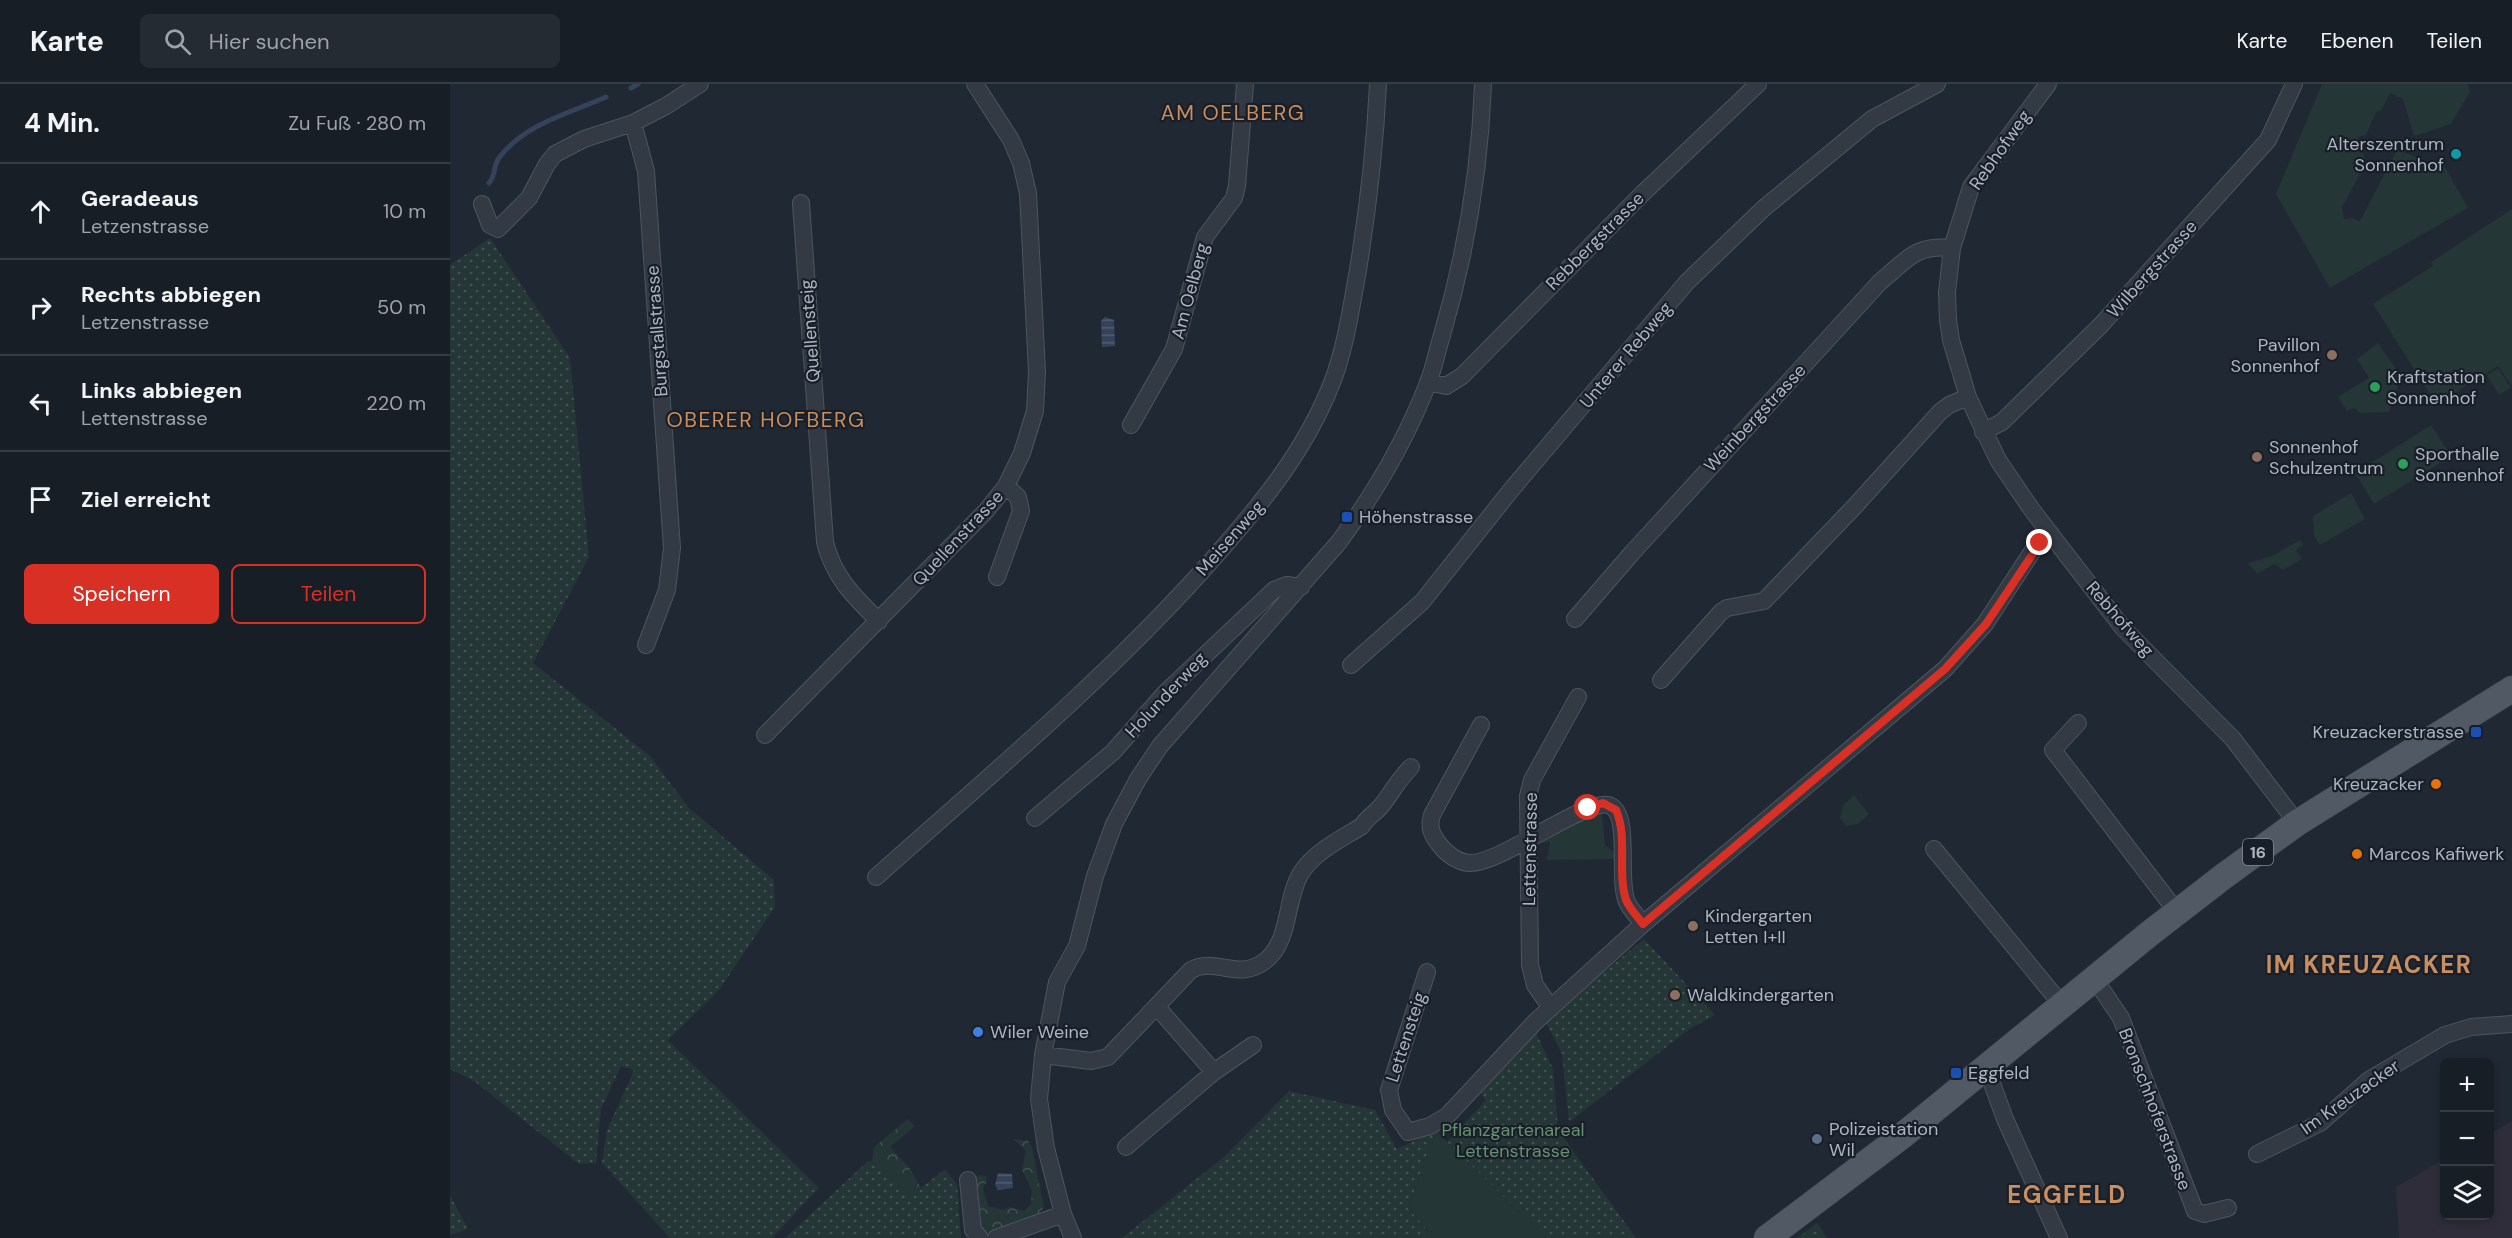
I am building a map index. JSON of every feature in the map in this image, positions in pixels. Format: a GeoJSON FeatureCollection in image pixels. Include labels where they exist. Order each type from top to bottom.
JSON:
{"type":"FeatureCollection","features":[{"type":"Feature","properties":{"kind":"main road","name":"16"},"geometry":{"type":"LineString","coordinates":[[1767,1238],[1902,1136],[2177,912],[2297,823],[2512,689]]}},
{"type":"Feature","properties":{"kind":"street"},"geometry":{"type":"LineString","coordinates":[[482,204],[490,225],[498,228],[529,198],[555,154],[584,139],[633,123],[666,106],[700,84]]}},
{"type":"Feature","properties":{"kind":"street","name":"Quellenstrasse"},"geometry":{"type":"LineString","coordinates":[[765,735],[986,511],[1006,486],[1022,453],[1035,411],[1037,372],[1028,193],[1021,164],[1011,140],[975,84]]}},
{"type":"Feature","properties":{"kind":"street","name":"Am Oelberg"},"geometry":{"type":"LineString","coordinates":[[1131,425],[1174,349],[1205,237],[1234,198],[1237,186],[1245,84]]}},
{"type":"Feature","properties":{"kind":"street","name":"Meisenweg"},"geometry":{"type":"LineString","coordinates":[[876,877],[1107,669],[1169,607],[1251,517],[1314,425],[1333,380],[1347,333],[1375,149],[1378,84]]}},
{"type":"Feature","properties":{"kind":"street"},"geometry":{"type":"LineString","coordinates":[[1073,1238],[1063,1214],[1046,1148],[1039,1099],[1043,1055],[1057,982],[1077,946],[1095,876],[1114,824],[1138,779],[1160,746],[1339,543],[1365,506],[1391,461],[1428,382],[1452,303],[1471,213],[1479,151],[1482,84]]}},
{"type":"Feature","properties":{"kind":"street","name":"Rebbergstrasse"},"geometry":{"type":"LineString","coordinates":[[1428,382],[1446,386],[1462,376],[1641,195],[1758,84]]}},
{"type":"Feature","properties":{"kind":"street","name":"Unterer Rebweg"},"geometry":{"type":"LineString","coordinates":[[1351,665],[1422,602],[1511,490],[1687,282],[1764,208],[1872,119],[1937,84]]}},
{"type":"Feature","properties":{"kind":"street","name":"Rebhofweg"},"geometry":{"type":"LineString","coordinates":[[2048,84],[1971,187],[1952,248],[1947,292],[1948,320],[1968,397],[1998,460],[2123,628],[2232,739],[2297,823]]}},
{"type":"Feature","properties":{"kind":"street","name":"Wilbergstrasse"},"geometry":{"type":"LineString","coordinates":[[1983,432],[2002,422],[2100,326],[2240,172],[2268,140],[2294,84]]}},
{"type":"Feature","properties":{"kind":"street","name":"Burgstallstrasse"},"geometry":{"type":"LineString","coordinates":[[633,123],[646,171],[672,548],[667,590],[646,645]]}},
{"type":"Feature","properties":{"kind":"street","name":"Quellensteig"},"geometry":{"type":"LineString","coordinates":[[801,203],[825,542],[831,563],[841,582],[879,621]]}},
{"type":"Feature","properties":{"kind":"street","name":"Weinbergstrasse"},"geometry":{"type":"LineString","coordinates":[[1575,619],[1632,552],[1880,282],[1920,249],[1936,246],[1952,248]]}},
{"type":"Feature","properties":{"kind":"street"},"geometry":{"type":"LineString","coordinates":[[1661,680],[1721,612],[1727,608],[1764,601],[1855,506],[1940,412],[1949,405],[1968,397]]}},
{"type":"Feature","properties":{"kind":"street"},"geometry":{"type":"LineString","coordinates":[[998,576],[1021,511],[1018,497],[1006,486]]}},
{"type":"Feature","properties":{"kind":"street"},"geometry":{"type":"LineString","coordinates":[[1551,1008],[1643,924],[1945,669],[1986,624],[2034,549],[2051,534]]}},
{"type":"Feature","properties":{"kind":"street","name":"Holunderweg"},"geometry":{"type":"LineString","coordinates":[[1035,818],[1113,752],[1165,693],[1274,590],[1287,585],[1301,587]]}},
{"type":"Feature","properties":{"kind":"street","name":"Lettenstrasse"},"geometry":{"type":"LineString","coordinates":[[1551,1008],[1540,994],[1532,976],[1529,952],[1528,796],[1532,780],[1578,697]]}},
{"type":"Feature","properties":{"kind":"street"},"geometry":{"type":"LineString","coordinates":[[2078,723],[2052,750],[2177,912]]}},
{"type":"Feature","properties":{"kind":"street"},"geometry":{"type":"LineString","coordinates":[[1481,725],[1429,824],[1433,836],[1442,849],[1468,863],[1478,862],[1529,839],[1588,808],[1603,803],[1616,810],[1621,820],[1622,869],[1627,902],[1643,924]]}},
{"type":"Feature","properties":{"kind":"street"},"geometry":{"type":"LineString","coordinates":[[1043,1055],[1091,1060],[1108,1057],[1191,970],[1197,967],[1248,970],[1273,955],[1300,874],[1317,855],[1362,826],[1366,818],[1380,807],[1397,780],[1411,767]]}},
{"type":"Feature","properties":{"kind":"street"},"geometry":{"type":"LineString","coordinates":[[1934,849],[2062,1005]]}},
{"type":"Feature","properties":{"kind":"street","name":"Lettensteig"},"geometry":{"type":"LineString","coordinates":[[1427,972],[1389,1090],[1393,1110],[1408,1132],[1430,1126],[1447,1116],[1535,1022],[1551,1008]]}},
{"type":"Feature","properties":{"kind":"street","name":"Bronschhoferstrasse"},"geometry":{"type":"LineString","coordinates":[[2094,978],[2121,1018],[2195,1211],[2204,1214],[2228,1208]]}},
{"type":"Feature","properties":{"kind":"street"},"geometry":{"type":"LineString","coordinates":[[1157,1007],[1214,1072]]}},
{"type":"Feature","properties":{"kind":"street","name":"Im Kreuzacker"},"geometry":{"type":"LineString","coordinates":[[2257,1155],[2320,1123],[2369,1080],[2445,1035],[2471,1027],[2512,1023]]}},
{"type":"Feature","properties":{"kind":"street"},"geometry":{"type":"LineString","coordinates":[[1126,1147],[1214,1072],[1253,1045]]}},
{"type":"Feature","properties":{"kind":"street"},"geometry":{"type":"LineString","coordinates":[[1986,1066],[2009,1128],[2059,1238]]}},
{"type":"Feature","properties":{"kind":"street"},"geometry":{"type":"LineString","coordinates":[[968,1180],[973,1230],[980,1238]]}},
{"type":"Feature","properties":{"kind":"street"},"geometry":{"type":"LineString","coordinates":[[996,1238],[1063,1214]]}},
{"type":"Feature","properties":{"kind":"shaded area"},"geometry":{"type":"Polygon","coordinates":[[[2512,1121],[2512,1238],[2399,1238],[2396,1187],[2440,1161],[2440,1220],[2494,1220],[2494,1132],[2512,1121]]]}},
{"type":"Feature","properties":{"kind":"green space"},"geometry":{"type":"Polygon","coordinates":[[[2322,84],[2468,84],[2470,92],[2451,124],[2414,136],[2403,99],[2390,93],[2381,111],[2376,112],[2366,135],[2358,137],[2366,163],[2342,207],[2344,219],[2352,218],[2360,221],[2397,150],[2419,158],[2422,173],[2445,167],[2468,208],[2330,288],[2276,194],[2322,84]]]}},
{"type":"Feature","properties":{"kind":"green space"},"geometry":{"type":"Polygon","coordinates":[[[2512,209],[2512,386],[2498,366],[2436,404],[2373,304],[2433,266],[2431,262],[2512,209]]]}},
{"type":"Feature","properties":{"kind":"green space"},"geometry":{"type":"Polygon","coordinates":[[[490,238],[570,358],[589,557],[533,663],[650,756],[689,808],[774,880],[775,907],[719,990],[668,1040],[819,1188],[772,1238],[670,1238],[602,1163],[607,1130],[634,1070],[621,1066],[601,1109],[596,1163],[579,1164],[474,1081],[450,1069],[450,265],[490,238]]]}},
{"type":"Feature","properties":{"kind":"green space","name":"Kraftstation Sonnenhof"},"geometry":{"type":"Polygon","coordinates":[[[2378,343],[2401,376],[2389,412],[2360,413],[2355,408],[2347,411],[2338,397],[2369,378],[2357,359],[2378,343]]]}},
{"type":"Feature","properties":{"kind":"green space"},"geometry":{"type":"Polygon","coordinates":[[[2498,368],[2511,388],[2499,395],[2487,375],[2498,368]]]}},
{"type":"Feature","properties":{"kind":"green space","name":"Sporthalle Sonnenhof"},"geometry":{"type":"Polygon","coordinates":[[[2431,425],[2451,456],[2374,504],[2355,473],[2431,425]]]}},
{"type":"Feature","properties":{"kind":"green space"},"geometry":{"type":"Polygon","coordinates":[[[2351,493],[2365,519],[2320,545],[2314,536],[2313,516],[2351,493]]]}},
{"type":"Feature","properties":{"kind":"green space"},"geometry":{"type":"Polygon","coordinates":[[[2300,540],[2303,545],[2296,550],[2302,559],[2283,570],[2274,564],[2257,574],[2248,563],[2272,556],[2300,540]]]}},
{"type":"Feature","properties":{"kind":"green space"},"geometry":{"type":"Polygon","coordinates":[[[1854,795],[1869,814],[1858,824],[1846,826],[1840,818],[1843,805],[1854,795]]]}},
{"type":"Feature","properties":{"kind":"green space"},"geometry":{"type":"Polygon","coordinates":[[[1605,811],[1602,815],[1605,845],[1618,855],[1618,859],[1547,860],[1550,842],[1539,843],[1559,826],[1605,811]]]}},
{"type":"Feature","properties":{"kind":"green space"},"geometry":{"type":"Polygon","coordinates":[[[1644,939],[1715,1015],[1691,1028],[1569,1122],[1562,1054],[1545,1021],[1644,939]]]}},
{"type":"Feature","properties":{"kind":"green space","name":"Pflanzgartenareal Lettenstrasse"},"geometry":{"type":"Polygon","coordinates":[[[1534,1028],[1553,1069],[1558,1130],[1636,1238],[1546,1238],[1447,1142],[1486,1100],[1477,1089],[1534,1028]]]}},
{"type":"Feature","properties":{"kind":"green space"},"geometry":{"type":"Polygon","coordinates":[[[1289,1091],[1375,1110],[1397,1149],[1437,1130],[1408,1208],[1434,1238],[1122,1238],[1224,1157],[1289,1091]]]}},
{"type":"Feature","properties":{"kind":"green space"},"geometry":{"type":"Polygon","coordinates":[[[908,1119],[915,1126],[890,1147],[908,1166],[921,1188],[917,1195],[907,1192],[872,1161],[874,1147],[908,1119]]]}},
{"type":"Feature","properties":{"kind":"green space"},"geometry":{"type":"Polygon","coordinates":[[[1437,1130],[1546,1238],[1434,1238],[1408,1208],[1437,1130]]]}},
{"type":"Feature","properties":{"kind":"green space"},"geometry":{"type":"Polygon","coordinates":[[[1013,1139],[1028,1141],[1032,1148],[1044,1207],[1039,1214],[989,1233],[977,1230],[973,1179],[979,1175],[986,1176],[987,1181],[983,1188],[988,1206],[1024,1211],[1031,1204],[1032,1191],[1022,1169],[1026,1151],[1013,1139]]]}},
{"type":"Feature","properties":{"kind":"green space"},"geometry":{"type":"Polygon","coordinates":[[[872,1161],[907,1192],[917,1195],[921,1188],[945,1169],[957,1184],[961,1238],[785,1238],[867,1162],[872,1161]]]}},
{"type":"Feature","properties":{"kind":"green space"},"geometry":{"type":"Polygon","coordinates":[[[450,1195],[468,1229],[450,1235],[450,1195]]]}},
{"type":"Feature","properties":{"kind":"green space"},"geometry":{"type":"Polygon","coordinates":[[[1817,1223],[1827,1238],[1797,1238],[1817,1223]]]}},
{"type":"Feature","properties":{"kind":"water"},"geometry":{"type":"Polygon","coordinates":[[[1105,317],[1114,320],[1115,346],[1102,347],[1101,321],[1105,317]]]}},
{"type":"Feature","properties":{"kind":"water"},"geometry":{"type":"Polygon","coordinates":[[[998,1173],[1012,1174],[1013,1188],[998,1190],[995,1185],[998,1173]]]}},
{"type":"Feature","properties":{"kind":"waterway"},"geometry":{"type":"LineString","coordinates":[[631,88],[638,84]]}},
{"type":"Feature","properties":{"kind":"waterway"},"geometry":{"type":"LineString","coordinates":[[489,183],[499,158],[521,136],[548,121],[606,97]]}},
{"type":"Feature","properties":{"kind":"place","name":"Alterszentrum Sonnenhof"},"geometry":{"type":"Point","coordinates":[2456,154]}},
{"type":"Feature","properties":{"kind":"place","name":"Pavillon Sonnenhof"},"geometry":{"type":"Point","coordinates":[2332,355]}},
{"type":"Feature","properties":{"kind":"place","name":"Kraftstation Sonnenhof"},"geometry":{"type":"Point","coordinates":[2375,387]}},
{"type":"Feature","properties":{"kind":"place","name":"Sonnenhof Schulzentrum"},"geometry":{"type":"Point","coordinates":[2257,457]}},
{"type":"Feature","properties":{"kind":"place","name":"Sporthalle Sonnenhof"},"geometry":{"type":"Point","coordinates":[2403,464]}},
{"type":"Feature","properties":{"kind":"place","name":"Höhenstrasse"},"geometry":{"type":"Point","coordinates":[1347,517]}},
{"type":"Feature","properties":{"kind":"place","name":"Kreuzackerstrasse"},"geometry":{"type":"Point","coordinates":[2476,732]}},
{"type":"Feature","properties":{"kind":"place","name":"Kreuzacker"},"geometry":{"type":"Point","coordinates":[2436,784]}},
{"type":"Feature","properties":{"kind":"place","name":"Marcos Kafiwerk"},"geometry":{"type":"Point","coordinates":[2357,854]}},
{"type":"Feature","properties":{"kind":"place","name":"Kindergarten Letten I+II"},"geometry":{"type":"Point","coordinates":[1693,926]}},
{"type":"Feature","properties":{"kind":"place","name":"Waldkindergarten"},"geometry":{"type":"Point","coordinates":[1675,995]}},
{"type":"Feature","properties":{"kind":"place","name":"Wiler Weine"},"geometry":{"type":"Point","coordinates":[978,1032]}},
{"type":"Feature","properties":{"kind":"place","name":"Eggfeld"},"geometry":{"type":"Point","coordinates":[1956,1073]}},
{"type":"Feature","properties":{"kind":"place","name":"Polizeistation Wil"},"geometry":{"type":"Point","coordinates":[1817,1139]}},
{"type":"Feature","properties":{"kind":"district","name":"AM OELBERG"},"geometry":{"type":"Point","coordinates":[1233,113]}},
{"type":"Feature","properties":{"kind":"district","name":"OBERER HOFBERG"},"geometry":{"type":"Point","coordinates":[766,420]}},
{"type":"Feature","properties":{"kind":"district","name":"IM KREUZACKER"},"geometry":{"type":"Point","coordinates":[2369,964]}},
{"type":"Feature","properties":{"kind":"district","name":"EGGFELD"},"geometry":{"type":"Point","coordinates":[2067,1194]}},
{"type":"Feature","properties":{"kind":"route"},"geometry":{"type":"LineString","coordinates":[[1588,808],[1603,803],[1609,804],[1616,810],[1621,820],[1622,869],[1627,902],[1643,924],[1768,816],[1917,695],[1945,669],[1986,624],[2040,543]]}}]}
